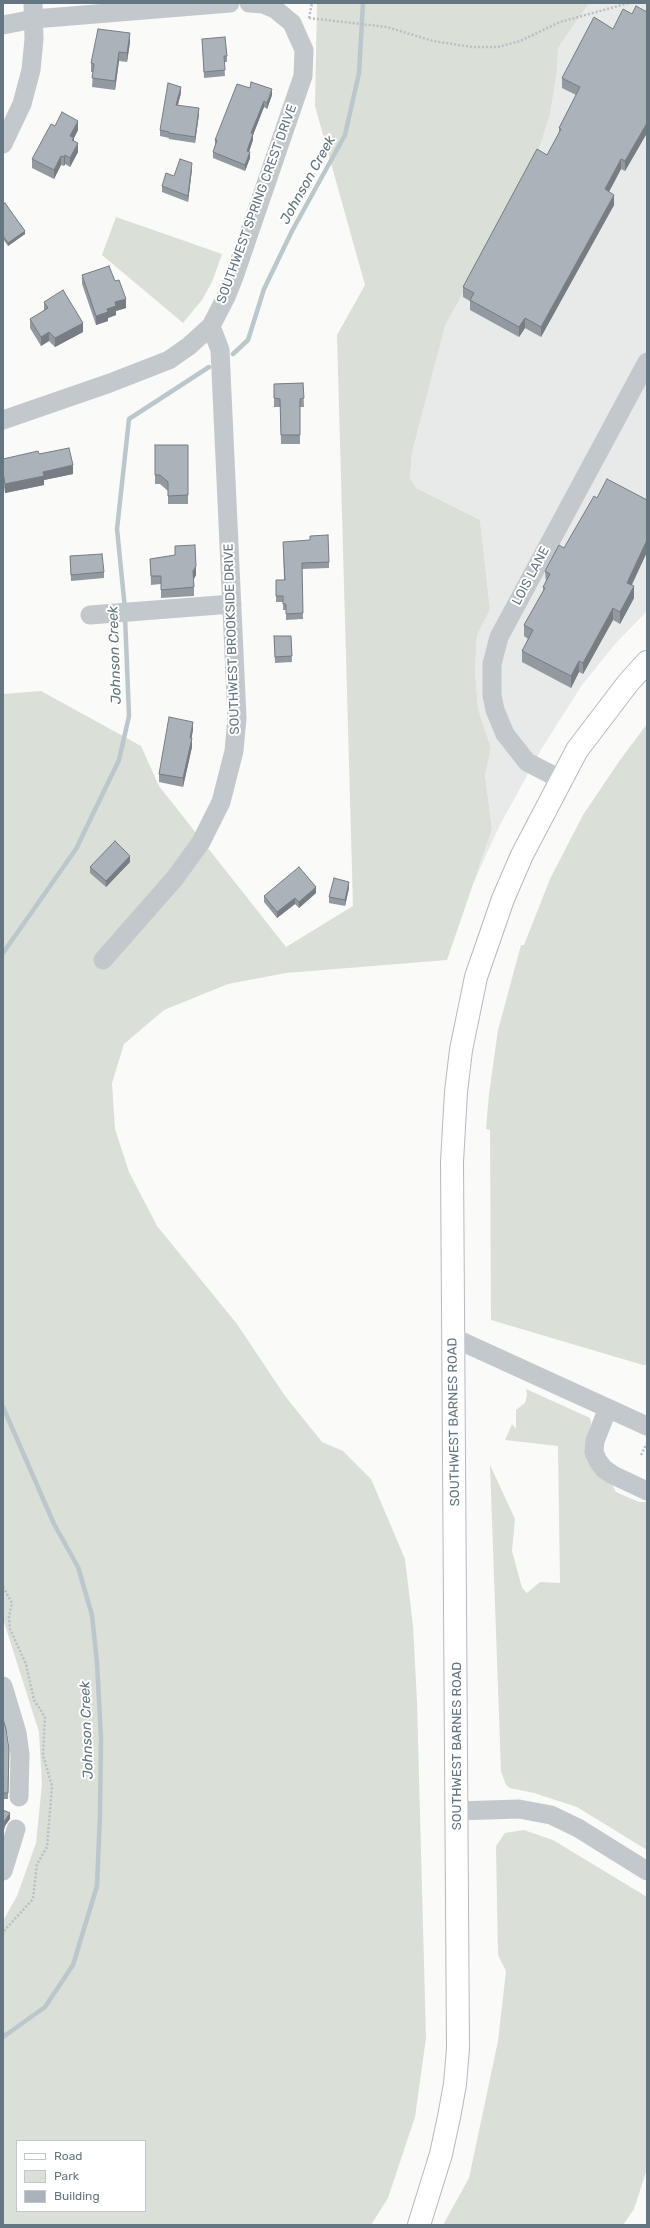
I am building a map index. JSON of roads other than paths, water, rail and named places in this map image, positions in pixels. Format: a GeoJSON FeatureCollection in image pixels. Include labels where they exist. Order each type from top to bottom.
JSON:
{"type":"FeatureCollection","features":[{"type":"Feature","properties":{"kind":"main road","name":"SOUTHWEST BARNES ROAD"},"geometry":{"type":"LineString","coordinates":[[419,2225],[441,2154],[455,2084],[459,2009],[453,1146],[456,1092],[476,977],[503,899],[522,855],[577,750],[628,683],[647,662]]}},
{"type":"Feature","properties":{"kind":"street"},"geometry":{"type":"LineString","coordinates":[[3,25],[34,11],[230,3]]}},
{"type":"Feature","properties":{"kind":"street","name":"SOUTHWEST SPRING CREST DRIVE"},"geometry":{"type":"LineString","coordinates":[[3,420],[110,383],[169,360],[189,346],[211,326],[231,283],[303,76],[304,50],[292,24],[284,15],[275,9],[262,4],[249,3]]}},
{"type":"Feature","properties":{"kind":"street"},"geometry":{"type":"LineString","coordinates":[[3,144],[22,104],[31,70],[34,11]]}},
{"type":"Feature","properties":{"kind":"street","name":"SOUTHWEST BROOKSIDE DRIVE"},"geometry":{"type":"LineString","coordinates":[[103,960],[189,860],[208,830],[224,794],[236,739],[237,718],[220,350],[211,326]]}},
{"type":"Feature","properties":{"kind":"street","name":"LOIS LANE"},"geometry":{"type":"LineString","coordinates":[[562,780],[527,762],[505,734],[495,710],[492,695],[492,664],[502,630],[647,362]]}},
{"type":"Feature","properties":{"kind":"street"},"geometry":{"type":"LineString","coordinates":[[90,615],[232,604]]}},
{"type":"Feature","properties":{"kind":"street"},"geometry":{"type":"LineString","coordinates":[[454,1338],[647,1426]]}},
{"type":"Feature","properties":{"kind":"street"},"geometry":{"type":"LineString","coordinates":[[608,1408],[595,1441],[594,1452],[601,1465],[613,1474],[647,1491]]}},
{"type":"Feature","properties":{"kind":"street"},"geometry":{"type":"LineString","coordinates":[[613,1474],[631,1472],[645,1477],[647,1481]]}},
{"type":"Feature","properties":{"kind":"street"},"geometry":{"type":"LineString","coordinates":[[613,1474],[623,1491],[637,1497],[647,1496]]}},
{"type":"Feature","properties":{"kind":"street"},"geometry":{"type":"LineString","coordinates":[[3,1688],[18,1740],[20,1760],[19,1797]]}},
{"type":"Feature","properties":{"kind":"street"},"geometry":{"type":"LineString","coordinates":[[457,1811],[519,1810],[551,1815],[578,1828],[647,1871]]}},
{"type":"Feature","properties":{"kind":"street"},"geometry":{"type":"LineString","coordinates":[[3,1870],[16,1829]]}},
{"type":"Feature","properties":{"kind":"waterway","name":"Johnson Creek"},"geometry":{"type":"LineString","coordinates":[[233,354],[248,340],[264,289],[292,231],[345,135],[359,73],[363,3]]}},
{"type":"Feature","properties":{"kind":"waterway","name":"Johnson Creek"},"geometry":{"type":"LineString","coordinates":[[125,609],[117,529],[129,419],[209,367]]}},
{"type":"Feature","properties":{"kind":"waterway","name":"Johnson Creek"},"geometry":{"type":"LineString","coordinates":[[3,953],[76,849],[119,760],[129,716],[125,616]]}},
{"type":"Feature","properties":{"kind":"waterway","name":"Johnson Creek"},"geometry":{"type":"LineString","coordinates":[[3,1407],[54,1524],[78,1567],[92,1615],[97,1663],[101,1738],[97,1886],[73,1965],[45,2007],[3,2037]]}}]}
